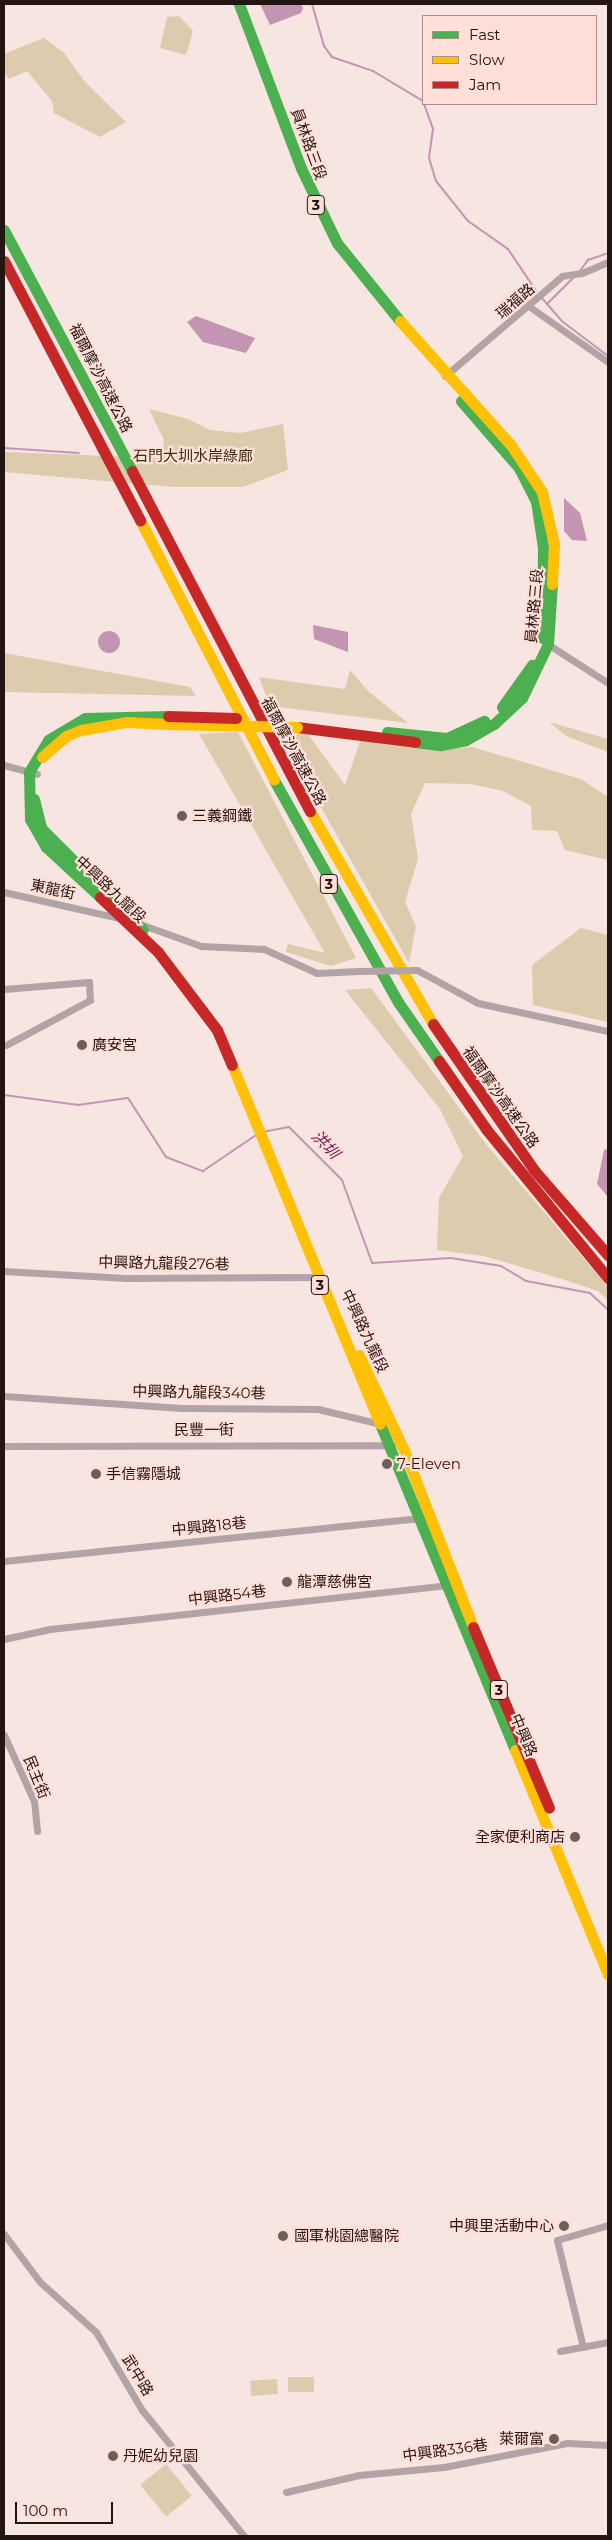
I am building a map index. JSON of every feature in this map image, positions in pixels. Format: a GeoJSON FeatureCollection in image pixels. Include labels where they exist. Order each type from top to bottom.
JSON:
{"type":"FeatureCollection","features":[{"type":"Feature","properties":{"kind":"main road","name":"員林路三段"},"geometry":{"type":"LineString","coordinates":[[127,718],[296,723],[416,745],[466,740],[522,698],[545,642],[554,544],[542,492],[511,445],[445,376],[353,265],[316,206],[239,4]]}},
{"type":"Feature","properties":{"kind":"main road","name":"福爾摩沙高速公路"},"geometry":{"type":"LineString","coordinates":[[4,230],[324,839],[411,990],[534,1170],[608,1255]]}},
{"type":"Feature","properties":{"kind":"main road","name":"福爾摩沙高速公路"},"geometry":{"type":"LineString","coordinates":[[4,261],[107,455],[245,728],[398,1002],[486,1129],[608,1278]]}},
{"type":"Feature","properties":{"kind":"main road","name":"中興路九龍段"},"geometry":{"type":"LineString","coordinates":[[127,718],[66,736],[44,754],[33,773],[27,805],[34,829],[46,847],[126,919],[197,989],[241,1071],[258,1125]]}},
{"type":"Feature","properties":{"kind":"main road","name":"中興路九龍段"},"geometry":{"type":"LineString","coordinates":[[33,773],[34,805],[41,828],[158,952],[201,1006],[216,1030],[386,1424]]}},
{"type":"Feature","properties":{"kind":"main road","name":"中興路"},"geometry":{"type":"LineString","coordinates":[[386,1424],[391,1445],[418,1518],[451,1585],[608,1955]]}},
{"type":"Feature","properties":{"kind":"main road","name":"中興路"},"geometry":{"type":"LineString","coordinates":[[386,1424],[404,1450],[451,1585],[608,1975]]}},
{"type":"Feature","properties":{"kind":"street","name":"瑞福路"},"geometry":{"type":"LineString","coordinates":[[445,376],[530,307],[562,276],[576,274],[608,262]]}},
{"type":"Feature","properties":{"kind":"street"},"geometry":{"type":"LineString","coordinates":[[530,307],[608,362]]}},
{"type":"Feature","properties":{"kind":"street"},"geometry":{"type":"LineString","coordinates":[[545,642],[608,683]]}},
{"type":"Feature","properties":{"kind":"street"},"geometry":{"type":"LineString","coordinates":[[4,766],[33,773]]}},
{"type":"Feature","properties":{"kind":"street","name":"東龍街"},"geometry":{"type":"LineString","coordinates":[[4,892],[126,919],[201,946],[264,949],[317,973],[417,970],[478,1003],[608,1031]]}},
{"type":"Feature","properties":{"kind":"street"},"geometry":{"type":"LineString","coordinates":[[4,989],[89,982],[90,1000],[6,1045]]}},
{"type":"Feature","properties":{"kind":"street","name":"中興路九龍段276巷"},"geometry":{"type":"LineString","coordinates":[[4,1271],[126,1278],[321,1277]]}},
{"type":"Feature","properties":{"kind":"street","name":"中興路九龍段340巷"},"geometry":{"type":"LineString","coordinates":[[4,1396],[182,1408],[318,1409],[386,1424]]}},
{"type":"Feature","properties":{"kind":"street","name":"民豐一街"},"geometry":{"type":"LineString","coordinates":[[4,1446],[391,1445],[404,1450]]}},
{"type":"Feature","properties":{"kind":"street","name":"中興路18巷"},"geometry":{"type":"LineString","coordinates":[[4,1561],[418,1518]]}},
{"type":"Feature","properties":{"kind":"street","name":"中興路54巷"},"geometry":{"type":"LineString","coordinates":[[4,1639],[50,1629],[451,1585]]}},
{"type":"Feature","properties":{"kind":"street","name":"民主街"},"geometry":{"type":"LineString","coordinates":[[4,1735],[34,1801],[37,1831]]}},
{"type":"Feature","properties":{"kind":"street"},"geometry":{"type":"LineString","coordinates":[[583,2348],[557,2240],[608,2225]]}},
{"type":"Feature","properties":{"kind":"street","name":"武中路"},"geometry":{"type":"LineString","coordinates":[[4,2234],[40,2282],[96,2332],[142,2410],[244,2536]]}},
{"type":"Feature","properties":{"kind":"street"},"geometry":{"type":"LineString","coordinates":[[560,2351],[608,2342]]}},
{"type":"Feature","properties":{"kind":"street","name":"中興路336巷"},"geometry":{"type":"LineString","coordinates":[[286,2492],[359,2475],[444,2467],[567,2443],[608,2445]]}},
{"type":"Feature","properties":{"kind":"green space"},"geometry":{"type":"Polygon","coordinates":[[[179,16],[193,31],[186,55],[160,48],[167,17],[179,16]]]}},
{"type":"Feature","properties":{"kind":"green space"},"geometry":{"type":"Polygon","coordinates":[[[44,38],[64,53],[85,82],[126,122],[100,137],[54,113],[52,101],[27,71],[9,79],[4,72],[4,54],[44,38]]]}},
{"type":"Feature","properties":{"kind":"green space","name":"石門大圳水岸綠廊"},"geometry":{"type":"Polygon","coordinates":[[[149,409],[188,419],[210,430],[240,433],[283,424],[288,470],[243,487],[174,487],[4,472],[4,452],[160,458],[164,440],[149,409]]]}},
{"type":"Feature","properties":{"kind":"green space"},"geometry":{"type":"Polygon","coordinates":[[[4,653],[190,687],[196,696],[4,692],[4,653]]]}},
{"type":"Feature","properties":{"kind":"green space"},"geometry":{"type":"Polygon","coordinates":[[[350,670],[369,692],[408,723],[270,706],[259,677],[345,689],[350,670]]]}},
{"type":"Feature","properties":{"kind":"green space"},"geometry":{"type":"Polygon","coordinates":[[[549,722],[608,739],[608,752],[566,736],[549,722]]]}},
{"type":"Feature","properties":{"kind":"green space"},"geometry":{"type":"Polygon","coordinates":[[[238,732],[356,958],[331,966],[286,952],[288,944],[325,953],[199,734],[238,732]]]}},
{"type":"Feature","properties":{"kind":"green space"},"geometry":{"type":"Polygon","coordinates":[[[307,733],[345,785],[362,736],[451,749],[472,747],[581,779],[608,797],[608,860],[565,850],[557,831],[532,830],[531,806],[503,791],[470,784],[425,783],[411,814],[418,859],[405,902],[416,926],[409,963],[280,735],[307,733]]]}},
{"type":"Feature","properties":{"kind":"green space"},"geometry":{"type":"Polygon","coordinates":[[[581,928],[608,935],[608,1022],[533,1005],[532,965],[581,928]]]}},
{"type":"Feature","properties":{"kind":"green space"},"geometry":{"type":"Polygon","coordinates":[[[371,988],[485,1143],[608,1287],[608,1301],[598,1291],[565,1280],[484,1256],[437,1250],[439,1198],[463,1156],[440,1109],[345,990],[371,988]]]}},
{"type":"Feature","properties":{"kind":"green space"},"geometry":{"type":"Polygon","coordinates":[[[288,2377],[314,2377],[314,2392],[288,2392],[288,2377]]]}},
{"type":"Feature","properties":{"kind":"green space"},"geometry":{"type":"Polygon","coordinates":[[[277,2379],[278,2394],[251,2396],[250,2381],[277,2379]]]}},
{"type":"Feature","properties":{"kind":"green space"},"geometry":{"type":"Polygon","coordinates":[[[166,2464],[192,2496],[166,2517],[140,2485],[166,2464]]]}},
{"type":"Feature","properties":{"kind":"shaded area"},"geometry":{"type":"Polygon","coordinates":[[[260,4],[301,4],[303,8],[301,13],[270,25],[260,4]]]}},
{"type":"Feature","properties":{"kind":"shaded area"},"geometry":{"type":"Polygon","coordinates":[[[196,316],[255,338],[246,353],[203,342],[187,322],[196,316]]]}},
{"type":"Feature","properties":{"kind":"shaded area"},"geometry":{"type":"Polygon","coordinates":[[[564,498],[580,513],[587,541],[572,540],[564,531],[564,498]]]}},
{"type":"Feature","properties":{"kind":"shaded area"},"geometry":{"type":"Polygon","coordinates":[[[313,625],[348,632],[348,652],[314,639],[313,625]]]}},
{"type":"Feature","properties":{"kind":"shaded area"},"geometry":{"type":"Polygon","coordinates":[[[109,631],[117,634],[120,642],[117,650],[109,653],[101,650],[98,642],[101,634],[109,631]]]}},
{"type":"Feature","properties":{"kind":"shaded area"},"geometry":{"type":"Polygon","coordinates":[[[608,1149],[608,1197],[597,1184],[604,1150],[608,1149]]]}},
{"type":"Feature","properties":{"kind":"waterway"},"geometry":{"type":"LineString","coordinates":[[312,4],[324,46],[332,57],[373,71],[422,100]]}},
{"type":"Feature","properties":{"kind":"waterway"},"geometry":{"type":"LineString","coordinates":[[424,105],[433,129],[429,158],[436,181],[468,221],[508,249],[538,294]]}},
{"type":"Feature","properties":{"kind":"waterway"},"geometry":{"type":"LineString","coordinates":[[580,271],[588,260],[608,253]]}},
{"type":"Feature","properties":{"kind":"waterway"},"geometry":{"type":"LineString","coordinates":[[547,304],[575,276]]}},
{"type":"Feature","properties":{"kind":"waterway"},"geometry":{"type":"LineString","coordinates":[[541,297],[563,322],[608,356]]}},
{"type":"Feature","properties":{"kind":"waterway"},"geometry":{"type":"LineString","coordinates":[[4,448],[79,453]]}},
{"type":"Feature","properties":{"kind":"waterway","name":"洪圳"},"geometry":{"type":"LineString","coordinates":[[4,1095],[78,1105],[128,1098],[166,1157],[203,1171],[256,1135]]}},
{"type":"Feature","properties":{"kind":"waterway","name":"洪圳"},"geometry":{"type":"LineString","coordinates":[[263,1132],[289,1127],[342,1180],[372,1263],[451,1258],[501,1266],[526,1281],[590,1293],[608,1310]]}},
{"type":"Feature","properties":{"kind":"traffic: fast"},"geometry":{"type":"LineString","coordinates":[[239,4],[301,168],[337,243],[400,321]]}},
{"type":"Feature","properties":{"kind":"traffic: fast"},"geometry":{"type":"LineString","coordinates":[[4,230],[132,471]]}},
{"type":"Feature","properties":{"kind":"traffic: fast"},"geometry":{"type":"LineString","coordinates":[[461,401],[519,468],[536,501],[543,548],[542,638]]}},
{"type":"Feature","properties":{"kind":"traffic: fast"},"geometry":{"type":"LineString","coordinates":[[415,742],[441,745],[466,740],[494,724],[522,698],[548,644],[552,584]]}},
{"type":"Feature","properties":{"kind":"traffic: fast"},"geometry":{"type":"LineString","coordinates":[[502,707],[532,665]]}},
{"type":"Feature","properties":{"kind":"traffic: fast"},"geometry":{"type":"LineString","coordinates":[[100,897],[46,847],[30,819],[29,772],[48,740],[85,718],[168,716]]}},
{"type":"Feature","properties":{"kind":"traffic: fast"},"geometry":{"type":"LineString","coordinates":[[387,732],[447,738],[484,721]]}},
{"type":"Feature","properties":{"kind":"traffic: fast"},"geometry":{"type":"LineString","coordinates":[[274,780],[398,1002],[439,1061]]}},
{"type":"Feature","properties":{"kind":"traffic: fast"},"geometry":{"type":"LineString","coordinates":[[34,799],[41,828],[143,930]]}},
{"type":"Feature","properties":{"kind":"traffic: fast"},"geometry":{"type":"LineString","coordinates":[[380,1424],[515,1750]]}},
{"type":"Feature","properties":{"kind":"traffic: slow"},"geometry":{"type":"LineString","coordinates":[[400,321],[511,445],[542,492],[554,544],[552,584]]}},
{"type":"Feature","properties":{"kind":"traffic: slow"},"geometry":{"type":"LineString","coordinates":[[140,520],[274,780]]}},
{"type":"Feature","properties":{"kind":"traffic: slow"},"geometry":{"type":"LineString","coordinates":[[42,757],[66,736],[81,730],[127,722],[168,724]]}},
{"type":"Feature","properties":{"kind":"traffic: slow"},"geometry":{"type":"LineString","coordinates":[[168,724],[297,727]]}},
{"type":"Feature","properties":{"kind":"traffic: slow"},"geometry":{"type":"LineString","coordinates":[[310,811],[433,1024]]}},
{"type":"Feature","properties":{"kind":"traffic: slow"},"geometry":{"type":"LineString","coordinates":[[232,1065],[380,1424]]}},
{"type":"Feature","properties":{"kind":"traffic: slow"},"geometry":{"type":"LineString","coordinates":[[359,1355],[404,1450],[473,1627]]}},
{"type":"Feature","properties":{"kind":"traffic: slow"},"geometry":{"type":"LineString","coordinates":[[515,1750],[608,1975]]}},
{"type":"Feature","properties":{"kind":"traffic: jam"},"geometry":{"type":"LineString","coordinates":[[4,261],[140,520]]}},
{"type":"Feature","properties":{"kind":"traffic: jam"},"geometry":{"type":"LineString","coordinates":[[132,471],[310,811]]}},
{"type":"Feature","properties":{"kind":"traffic: jam"},"geometry":{"type":"LineString","coordinates":[[168,716],[236,718]]}},
{"type":"Feature","properties":{"kind":"traffic: jam"},"geometry":{"type":"LineString","coordinates":[[297,727],[415,742]]}},
{"type":"Feature","properties":{"kind":"traffic: jam"},"geometry":{"type":"LineString","coordinates":[[100,897],[158,952],[217,1030],[232,1065]]}},
{"type":"Feature","properties":{"kind":"traffic: jam"},"geometry":{"type":"LineString","coordinates":[[433,1024],[534,1170],[608,1255]]}},
{"type":"Feature","properties":{"kind":"traffic: jam"},"geometry":{"type":"LineString","coordinates":[[439,1061],[486,1129],[608,1278]]}},
{"type":"Feature","properties":{"kind":"traffic: jam"},"geometry":{"type":"LineString","coordinates":[[473,1627],[549,1808]]}},
{"type":"Feature","properties":{"kind":"place","name":"三義鋼鐵"},"geometry":{"type":"Point","coordinates":[182,816]}},
{"type":"Feature","properties":{"kind":"place","name":"廣安宮"},"geometry":{"type":"Point","coordinates":[82,1045]}},
{"type":"Feature","properties":{"kind":"place","name":"7-Eleven"},"geometry":{"type":"Point","coordinates":[387,1464]}},
{"type":"Feature","properties":{"kind":"place","name":"手信霧隱城"},"geometry":{"type":"Point","coordinates":[96,1474]}},
{"type":"Feature","properties":{"kind":"place","name":"龍潭慈佛宮"},"geometry":{"type":"Point","coordinates":[287,1582]}},
{"type":"Feature","properties":{"kind":"place","name":"全家便利商店"},"geometry":{"type":"Point","coordinates":[575,1837]}},
{"type":"Feature","properties":{"kind":"place","name":"中興里活動中心"},"geometry":{"type":"Point","coordinates":[564,2226]}},
{"type":"Feature","properties":{"kind":"place","name":"國軍桃園總醫院"},"geometry":{"type":"Point","coordinates":[283,2236]}},
{"type":"Feature","properties":{"kind":"place","name":"萊爾富"},"geometry":{"type":"Point","coordinates":[554,2439]}},
{"type":"Feature","properties":{"kind":"place","name":"丹妮幼兒園"},"geometry":{"type":"Point","coordinates":[113,2456]}}]}
